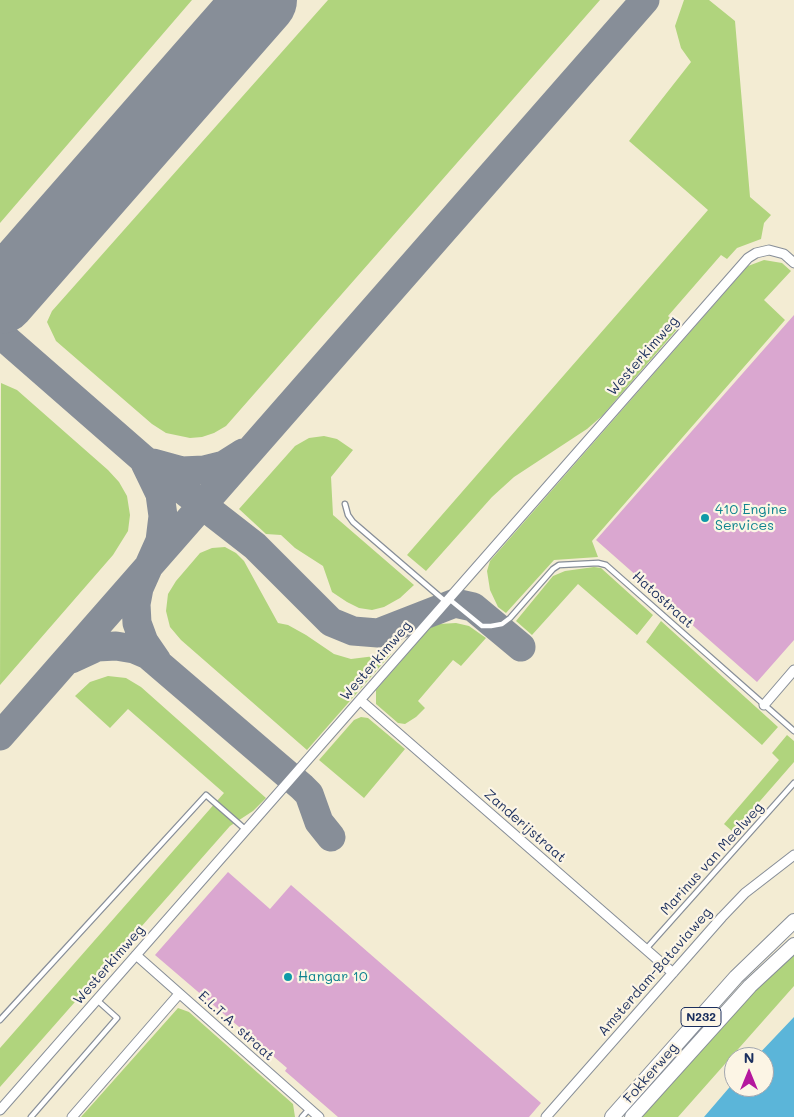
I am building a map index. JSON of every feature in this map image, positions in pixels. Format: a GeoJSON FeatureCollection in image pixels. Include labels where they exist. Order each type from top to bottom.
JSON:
{"type":"FeatureCollection","features":[{"type":"Feature","properties":{"kind":"main road","name":"Fokkerweg"},"geometry":{"type":"LineString","coordinates":[[612,1117],[736,977],[794,921]]}},
{"type":"Feature","properties":{"kind":"main road","name":"Fokkerweg"},"geometry":{"type":"LineString","coordinates":[[632,1117],[750,986],[794,945]]}},
{"type":"Feature","properties":{"kind":"street","name":"Westerkimweg"},"geometry":{"type":"LineString","coordinates":[[0,1110],[748,258],[756,253],[769,250],[784,254],[794,263]]}},
{"type":"Feature","properties":{"kind":"street"},"geometry":{"type":"LineString","coordinates":[[764,705],[794,670]]}},
{"type":"Feature","properties":{"kind":"street","name":"Zanderijstraat"},"geometry":{"type":"LineString","coordinates":[[360,700],[646,949],[672,974]]}},
{"type":"Feature","properties":{"kind":"street","name":"Amsterdam-Bataviaweg"},"geometry":{"type":"LineString","coordinates":[[546,1117],[744,893],[794,855]]}},
{"type":"Feature","properties":{"kind":"street","name":"E.L.T.A. straat"},"geometry":{"type":"LineString","coordinates":[[136,955],[319,1117]]}},
{"type":"Feature","properties":{"kind":"street"},"geometry":{"type":"LineString","coordinates":[[72,1117],[179,994]]}},
{"type":"Feature","properties":{"kind":"lane"},"geometry":{"type":"LineString","coordinates":[[345,504],[353,522],[447,600]]}},
{"type":"Feature","properties":{"kind":"lane","name":"Hatostraat"},"geometry":{"type":"LineString","coordinates":[[447,600],[482,626],[502,624],[510,618],[553,569],[559,565],[598,563],[606,565],[794,731]]}},
{"type":"Feature","properties":{"kind":"lane","name":"Marinus van Meelweg"},"geometry":{"type":"LineString","coordinates":[[646,949],[794,783]]}},
{"type":"Feature","properties":{"kind":"lane"},"geometry":{"type":"LineString","coordinates":[[0,1020],[206,795],[246,830]]}},
{"type":"Feature","properties":{"kind":"lane"},"geometry":{"type":"LineString","coordinates":[[31,1117],[117,1018],[97,1000]]}},
{"type":"Feature","properties":{"kind":"lane"},"geometry":{"type":"LineString","coordinates":[[302,1117],[309,1109]]}},
{"type":"Feature","properties":{"kind":"green space"},"geometry":{"type":"Polygon","coordinates":[[[0,0],[192,0],[0,223],[0,0]]]}},
{"type":"Feature","properties":{"kind":"green space"},"geometry":{"type":"Polygon","coordinates":[[[328,0],[600,0],[226,426],[202,437],[190,438],[166,433],[152,424],[56,341],[47,322],[52,311],[328,0]]]}},
{"type":"Feature","properties":{"kind":"green space"},"geometry":{"type":"Polygon","coordinates":[[[684,0],[709,0],[735,21],[750,197],[771,215],[764,223],[761,239],[737,248],[727,259],[721,255],[668,316],[679,327],[602,416],[587,429],[514,477],[492,497],[426,571],[407,555],[708,210],[629,141],[691,62],[681,48],[675,26],[684,0]]]}},
{"type":"Feature","properties":{"kind":"green space"},"geometry":{"type":"Polygon","coordinates":[[[764,260],[782,263],[791,271],[764,300],[785,320],[592,541],[598,557],[554,560],[506,613],[498,607],[490,590],[487,571],[490,561],[748,266],[764,260]]]}},
{"type":"Feature","properties":{"kind":"green space"},"geometry":{"type":"Polygon","coordinates":[[[1,383],[17,390],[108,470],[119,482],[127,496],[130,515],[128,531],[113,555],[0,685],[1,383]]]}},
{"type":"Feature","properties":{"kind":"green space"},"geometry":{"type":"Polygon","coordinates":[[[324,436],[337,439],[353,450],[331,477],[333,515],[414,585],[400,598],[384,607],[372,610],[359,608],[332,592],[323,566],[295,548],[281,535],[266,534],[239,509],[295,446],[309,438],[324,436]]]}},
{"type":"Feature","properties":{"kind":"green space"},"geometry":{"type":"Polygon","coordinates":[[[225,547],[236,553],[244,561],[278,623],[288,625],[334,654],[351,659],[391,654],[307,750],[181,640],[170,627],[166,611],[168,594],[176,581],[200,553],[212,548],[225,547]]]}},
{"type":"Feature","properties":{"kind":"green space"},"geometry":{"type":"Polygon","coordinates":[[[594,567],[601,568],[653,615],[637,635],[578,584],[532,635],[516,621],[553,576],[565,571],[594,567]]]}},
{"type":"Feature","properties":{"kind":"green space"},"geometry":{"type":"Polygon","coordinates":[[[661,621],[778,727],[762,745],[646,642],[661,621]]]}},
{"type":"Feature","properties":{"kind":"green space"},"geometry":{"type":"Polygon","coordinates":[[[456,623],[469,626],[486,638],[461,666],[453,660],[418,701],[425,708],[416,717],[405,724],[398,723],[376,704],[376,690],[430,628],[439,624],[456,623]]]}},
{"type":"Feature","properties":{"kind":"green space"},"geometry":{"type":"Polygon","coordinates":[[[108,676],[126,678],[141,687],[266,798],[253,811],[230,826],[0,1087],[0,1048],[224,793],[128,709],[110,728],[75,696],[90,682],[108,676]]]}},
{"type":"Feature","properties":{"kind":"green space"},"geometry":{"type":"Polygon","coordinates":[[[361,717],[368,718],[405,749],[364,798],[319,760],[354,720],[361,717]]]}},
{"type":"Feature","properties":{"kind":"green space"},"geometry":{"type":"Polygon","coordinates":[[[787,735],[794,741],[794,762],[733,832],[724,824],[779,760],[772,753],[787,735]]]}},
{"type":"Feature","properties":{"kind":"green space"},"geometry":{"type":"Polygon","coordinates":[[[794,955],[794,986],[740,1047],[724,1047],[724,1065],[678,1117],[642,1117],[755,991],[794,955]]]}},
{"type":"Feature","properties":{"kind":"green space"},"geometry":{"type":"Polygon","coordinates":[[[178,1008],[189,1012],[293,1104],[295,1117],[81,1117],[178,1008]]]}},
{"type":"Feature","properties":{"kind":"water"},"geometry":{"type":"Polygon","coordinates":[[[794,1017],[794,1117],[704,1117],[724,1094],[724,1097],[774,1097],[774,1047],[766,1047],[794,1017]]]}},
{"type":"Feature","properties":{"kind":"building","name":"410 Engine Services"},"geometry":{"type":"Polygon","coordinates":[[[794,315],[794,640],[757,682],[596,540],[794,315]]]}},
{"type":"Feature","properties":{"kind":"building","name":"Hangar 10"},"geometry":{"type":"Polygon","coordinates":[[[228,872],[270,909],[291,885],[541,1103],[529,1117],[338,1117],[285,1071],[287,1068],[155,955],[228,872]]]}},
{"type":"Feature","properties":{"kind":"taxiway"},"geometry":{"type":"LineString","coordinates":[[0,736],[645,0]]}},
{"type":"Feature","properties":{"kind":"taxiway"},"geometry":{"type":"LineString","coordinates":[[0,301],[20,275]]}},
{"type":"Feature","properties":{"kind":"taxiway"},"geometry":{"type":"LineString","coordinates":[[0,334],[142,458],[255,546],[331,622],[353,631],[378,633],[455,603],[473,607],[521,647]]}},
{"type":"Feature","properties":{"kind":"taxiway"},"geometry":{"type":"LineString","coordinates":[[153,463],[182,471],[204,470],[224,465],[243,453]]}},
{"type":"Feature","properties":{"kind":"taxiway"},"geometry":{"type":"LineString","coordinates":[[145,463],[160,494],[163,516],[160,541],[139,588],[136,604],[137,623],[144,642],[157,661]]}},
{"type":"Feature","properties":{"kind":"taxiway"},"geometry":{"type":"LineString","coordinates":[[71,659],[97,647],[116,646],[134,649],[148,655],[302,787],[309,794],[319,822],[331,837]]}},
{"type":"Feature","properties":{"kind":"runway"},"geometry":{"type":"LineString","coordinates":[[0,298],[261,0]]}},
{"type":"Feature","properties":{"kind":"place","name":"410 Engine Services"},"geometry":{"type":"Point","coordinates":[705,518]}},
{"type":"Feature","properties":{"kind":"place","name":"Hangar 10"},"geometry":{"type":"Point","coordinates":[288,977]}}]}
